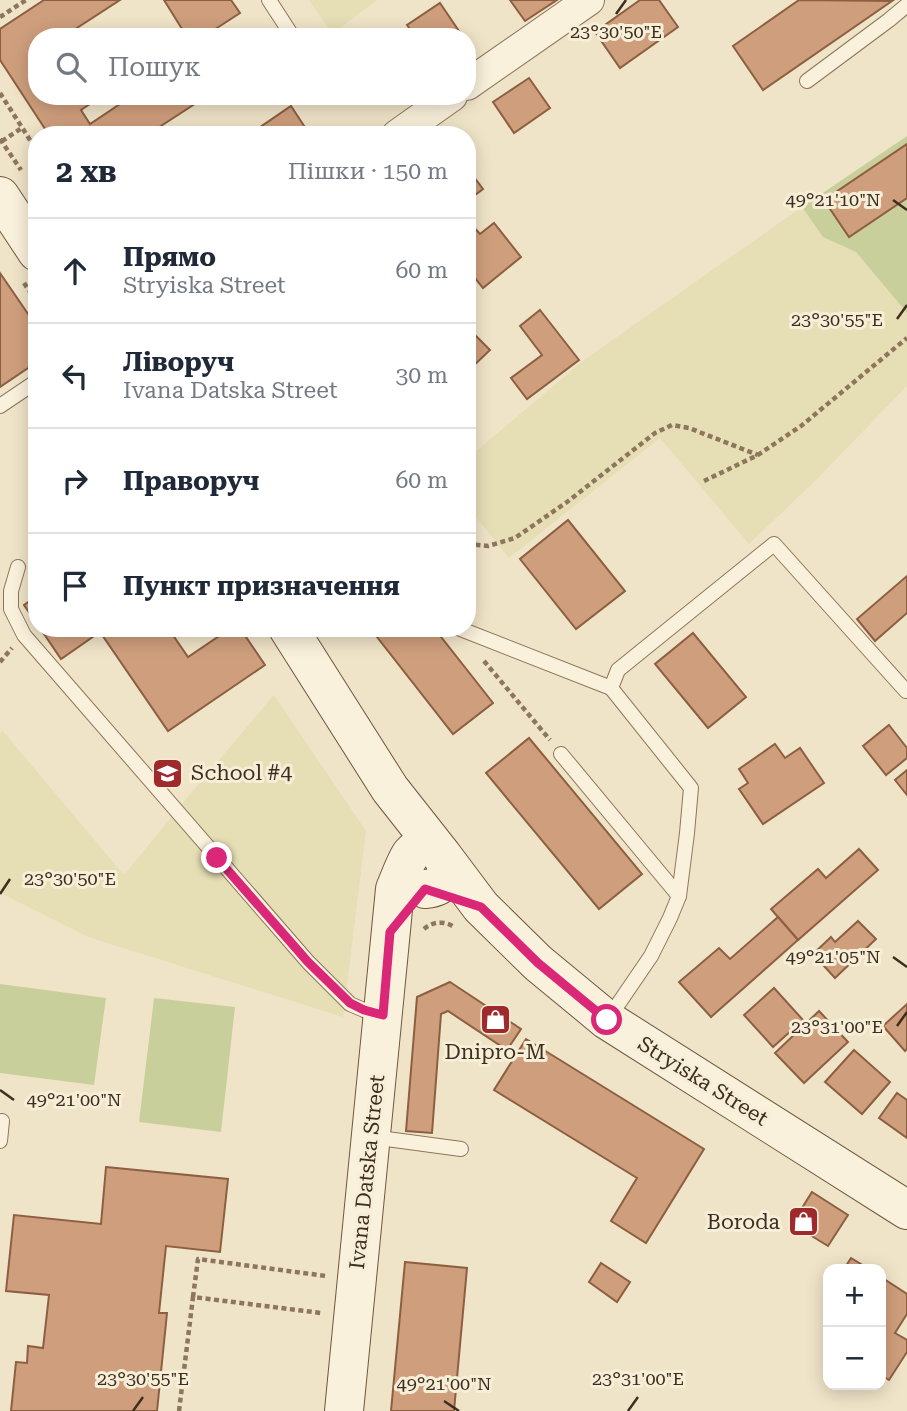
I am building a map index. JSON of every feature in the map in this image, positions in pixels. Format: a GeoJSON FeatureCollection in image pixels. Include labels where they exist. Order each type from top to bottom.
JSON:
{"type":"FeatureCollection","features":[{"type":"Feature","properties":{"kind":"main road"},"geometry":{"type":"LineString","coordinates":[[0,196],[28,238]]}},
{"type":"Feature","properties":{"kind":"main road","name":"Stryiska Street"},"geometry":{"type":"LineString","coordinates":[[294,637],[390,789],[442,855],[469,918]]}},
{"type":"Feature","properties":{"kind":"main road","name":"Stryiska Street"},"geometry":{"type":"LineString","coordinates":[[390,789],[415,878],[469,918],[538,963],[607,1020],[907,1210]]}},
{"type":"Feature","properties":{"kind":"main road"},"geometry":{"type":"LineString","coordinates":[[404,933],[415,878],[410,855],[421,848],[432,849],[442,855]]}},
{"type":"Feature","properties":{"kind":"main road","name":"Ivana Datska Street"},"geometry":{"type":"LineString","coordinates":[[344,1411],[383,1015],[404,933]]}},
{"type":"Feature","properties":{"kind":"street"},"geometry":{"type":"LineString","coordinates":[[476,79],[589,0]]}},
{"type":"Feature","properties":{"kind":"street"},"geometry":{"type":"LineString","coordinates":[[410,126],[439,105]]}},
{"type":"Feature","properties":{"kind":"lane"},"geometry":{"type":"LineString","coordinates":[[269,0],[287,28]]}},
{"type":"Feature","properties":{"kind":"lane"},"geometry":{"type":"LineString","coordinates":[[807,81],[907,5]]}},
{"type":"Feature","properties":{"kind":"lane"},"geometry":{"type":"LineString","coordinates":[[0,406],[28,387]]}},
{"type":"Feature","properties":{"kind":"lane"},"geometry":{"type":"LineString","coordinates":[[611,688],[618,670],[774,544],[906,691]]}},
{"type":"Feature","properties":{"kind":"lane"},"geometry":{"type":"LineString","coordinates":[[18,567],[11,591],[11,609],[24,635],[308,962],[350,1003],[383,1015]]}},
{"type":"Feature","properties":{"kind":"lane"},"geometry":{"type":"LineString","coordinates":[[476,635],[611,688],[691,788],[679,896],[651,956],[607,1020]]}},
{"type":"Feature","properties":{"kind":"lane"},"geometry":{"type":"LineString","coordinates":[[561,754],[679,896]]}},
{"type":"Feature","properties":{"kind":"lane"},"geometry":{"type":"LineString","coordinates":[[0,1140],[2,1121]]}},
{"type":"Feature","properties":{"kind":"lane"},"geometry":{"type":"LineString","coordinates":[[370,1136],[461,1149]]}},
{"type":"Feature","properties":{"kind":"path"},"geometry":{"type":"LineString","coordinates":[[0,17],[26,0]]}},
{"type":"Feature","properties":{"kind":"path"},"geometry":{"type":"LineString","coordinates":[[0,93],[28,137]]}},
{"type":"Feature","properties":{"kind":"path"},"geometry":{"type":"LineString","coordinates":[[0,139],[2,141],[22,128]]}},
{"type":"Feature","properties":{"kind":"path"},"geometry":{"type":"LineString","coordinates":[[704,481],[758,455],[801,426],[907,338]]}},
{"type":"Feature","properties":{"kind":"path"},"geometry":{"type":"LineString","coordinates":[[476,545],[488,546],[514,538],[567,502],[655,433],[672,425],[689,428],[758,455]]}},
{"type":"Feature","properties":{"kind":"path"},"geometry":{"type":"LineString","coordinates":[[513,697],[561,754]]}},
{"type":"Feature","properties":{"kind":"path"},"geometry":{"type":"LineString","coordinates":[[404,933],[430,923],[448,923],[469,918]]}},
{"type":"Feature","properties":{"kind":"path"},"geometry":{"type":"LineString","coordinates":[[179,1411],[198,1259],[337,1277]]}},
{"type":"Feature","properties":{"kind":"path"},"geometry":{"type":"LineString","coordinates":[[193,1297],[332,1314]]}},
{"type":"Feature","properties":{"kind":"shaded area"},"geometry":{"type":"Polygon","coordinates":[[[309,0],[377,0],[340,28],[328,28],[309,0]]]}},
{"type":"Feature","properties":{"kind":"shaded area"},"geometry":{"type":"Polygon","coordinates":[[[802,207],[823,237],[856,252],[907,313],[907,386],[816,480],[749,544],[660,438],[509,558],[476,517],[476,451],[584,360],[802,207]]]}},
{"type":"Feature","properties":{"kind":"shaded area"},"geometry":{"type":"Polygon","coordinates":[[[274,695],[366,831],[343,1017],[88,937],[0,893],[2,730],[124,875],[274,695]]]}},
{"type":"Feature","properties":{"kind":"green space"},"geometry":{"type":"Polygon","coordinates":[[[907,136],[907,313],[856,252],[823,237],[802,207],[907,136]]]}},
{"type":"Feature","properties":{"kind":"green space"},"geometry":{"type":"Polygon","coordinates":[[[0,984],[106,998],[94,1085],[0,1073],[0,984]]]}},
{"type":"Feature","properties":{"kind":"green space"},"geometry":{"type":"Polygon","coordinates":[[[154,998],[235,1007],[221,1132],[139,1122],[154,998]]]}},
{"type":"Feature","properties":{"kind":"building"},"geometry":{"type":"Polygon","coordinates":[[[44,0],[120,0],[77,28],[28,28],[28,103],[0,60],[0,29],[44,0]]]}},
{"type":"Feature","properties":{"kind":"building"},"geometry":{"type":"Polygon","coordinates":[[[164,0],[231,0],[240,13],[217,28],[181,28],[164,0]]]}},
{"type":"Feature","properties":{"kind":"building"},"geometry":{"type":"Polygon","coordinates":[[[510,0],[557,0],[525,21],[510,0]]]}},
{"type":"Feature","properties":{"kind":"building"},"geometry":{"type":"Polygon","coordinates":[[[640,0],[659,0],[678,27],[620,68],[595,32],[640,0]]]}},
{"type":"Feature","properties":{"kind":"building"},"geometry":{"type":"Polygon","coordinates":[[[799,0],[892,1],[763,90],[733,46],[799,0]]]}},
{"type":"Feature","properties":{"kind":"building"},"geometry":{"type":"Polygon","coordinates":[[[440,3],[457,28],[409,28],[407,25],[440,3]]]}},
{"type":"Feature","properties":{"kind":"building"},"geometry":{"type":"Polygon","coordinates":[[[529,78],[550,108],[514,133],[493,102],[529,78]]]}},
{"type":"Feature","properties":{"kind":"building"},"geometry":{"type":"Polygon","coordinates":[[[29,105],[88,105],[81,110],[90,124],[118,105],[193,105],[161,126],[43,126],[29,105]]]}},
{"type":"Feature","properties":{"kind":"building"},"geometry":{"type":"Polygon","coordinates":[[[291,106],[304,126],[262,126],[291,106]]]}},
{"type":"Feature","properties":{"kind":"building"},"geometry":{"type":"Polygon","coordinates":[[[907,144],[907,198],[849,237],[824,200],[907,144]]]}},
{"type":"Feature","properties":{"kind":"building"},"geometry":{"type":"Polygon","coordinates":[[[476,180],[483,189],[476,194],[476,180]]]}},
{"type":"Feature","properties":{"kind":"building"},"geometry":{"type":"Polygon","coordinates":[[[494,223],[521,257],[483,288],[476,279],[476,230],[480,234],[494,223]]]}},
{"type":"Feature","properties":{"kind":"building"},"geometry":{"type":"Polygon","coordinates":[[[0,273],[28,314],[28,368],[0,387],[0,273]]]}},
{"type":"Feature","properties":{"kind":"building"},"geometry":{"type":"Polygon","coordinates":[[[540,310],[579,360],[527,399],[511,378],[542,355],[520,326],[540,310]]]}},
{"type":"Feature","properties":{"kind":"building"},"geometry":{"type":"Polygon","coordinates":[[[476,336],[490,350],[476,363],[476,336]]]}},
{"type":"Feature","properties":{"kind":"building"},"geometry":{"type":"Polygon","coordinates":[[[568,520],[625,591],[576,629],[520,559],[568,520]]]}},
{"type":"Feature","properties":{"kind":"building"},"geometry":{"type":"Polygon","coordinates":[[[907,576],[907,613],[875,641],[857,619],[907,576]]]}},
{"type":"Feature","properties":{"kind":"building"},"geometry":{"type":"Polygon","coordinates":[[[693,633],[746,697],[708,728],[655,664],[693,633]]]}},
{"type":"Feature","properties":{"kind":"building"},"geometry":{"type":"Polygon","coordinates":[[[46,637],[93,637],[61,659],[46,637]]]}},
{"type":"Feature","properties":{"kind":"building"},"geometry":{"type":"Polygon","coordinates":[[[103,637],[174,637],[188,657],[218,637],[246,637],[265,665],[168,731],[103,637]]]}},
{"type":"Feature","properties":{"kind":"building"},"geometry":{"type":"Polygon","coordinates":[[[377,637],[441,637],[493,703],[453,734],[377,637]]]}},
{"type":"Feature","properties":{"kind":"building"},"geometry":{"type":"Polygon","coordinates":[[[889,725],[907,748],[907,758],[886,775],[863,746],[889,725]]]}},
{"type":"Feature","properties":{"kind":"building"},"geometry":{"type":"Polygon","coordinates":[[[529,738],[642,874],[599,909],[486,773],[529,738]]]}},
{"type":"Feature","properties":{"kind":"building"},"geometry":{"type":"Polygon","coordinates":[[[775,744],[785,758],[800,748],[824,783],[763,824],[739,789],[748,783],[739,769],[775,744]]]}},
{"type":"Feature","properties":{"kind":"building"},"geometry":{"type":"Polygon","coordinates":[[[907,770],[907,795],[895,780],[907,770]]]}},
{"type":"Feature","properties":{"kind":"building"},"geometry":{"type":"Polygon","coordinates":[[[859,849],[878,870],[798,940],[771,909],[818,869],[826,878],[859,849]]]}},
{"type":"Feature","properties":{"kind":"building"},"geometry":{"type":"Polygon","coordinates":[[[778,917],[798,940],[711,1017],[679,982],[719,948],[730,959],[778,917]]]}},
{"type":"Feature","properties":{"kind":"building"},"geometry":{"type":"Polygon","coordinates":[[[858,921],[876,939],[835,978],[813,954],[831,937],[835,942],[858,921]]]}},
{"type":"Feature","properties":{"kind":"building"},"geometry":{"type":"Polygon","coordinates":[[[450,982],[521,1029],[507,1050],[448,1011],[441,1014],[432,1133],[406,1131],[417,997],[450,982]]]}},
{"type":"Feature","properties":{"kind":"building"},"geometry":{"type":"Polygon","coordinates":[[[774,988],[803,1020],[773,1047],[744,1015],[774,988]]]}},
{"type":"Feature","properties":{"kind":"building"},"geometry":{"type":"Polygon","coordinates":[[[907,1004],[907,1049],[905,1051],[883,1026],[907,1004]]]}},
{"type":"Feature","properties":{"kind":"building"},"geometry":{"type":"Polygon","coordinates":[[[819,1011],[848,1042],[804,1083],[775,1053],[819,1011]]]}},
{"type":"Feature","properties":{"kind":"building"},"geometry":{"type":"Polygon","coordinates":[[[526,1039],[704,1149],[646,1243],[611,1221],[637,1178],[494,1090],[526,1039]]]}},
{"type":"Feature","properties":{"kind":"building"},"geometry":{"type":"Polygon","coordinates":[[[854,1050],[890,1082],[862,1114],[825,1082],[854,1050]]]}},
{"type":"Feature","properties":{"kind":"building"},"geometry":{"type":"Polygon","coordinates":[[[897,1093],[907,1100],[907,1138],[879,1118],[897,1093]]]}},
{"type":"Feature","properties":{"kind":"building"},"geometry":{"type":"Polygon","coordinates":[[[106,1167],[228,1179],[220,1252],[166,1246],[159,1313],[167,1313],[157,1411],[11,1411],[16,1362],[27,1363],[28,1346],[43,1348],[49,1295],[6,1291],[14,1215],[101,1224],[106,1167]]]}},
{"type":"Feature","properties":{"kind":"building"},"geometry":{"type":"Polygon","coordinates":[[[812,1192],[848,1215],[828,1246],[792,1224],[812,1192]]]}},
{"type":"Feature","properties":{"kind":"building"},"geometry":{"type":"Polygon","coordinates":[[[851,1258],[861,1264],[847,1264],[851,1258]]]}},
{"type":"Feature","properties":{"kind":"building"},"geometry":{"type":"Polygon","coordinates":[[[405,1262],[467,1268],[454,1411],[391,1411],[405,1262]]]}},
{"type":"Feature","properties":{"kind":"building"},"geometry":{"type":"Polygon","coordinates":[[[601,1263],[630,1282],[617,1302],[589,1282],[601,1263]]]}},
{"type":"Feature","properties":{"kind":"building"},"geometry":{"type":"Polygon","coordinates":[[[886,1280],[907,1294],[907,1314],[895,1333],[907,1340],[907,1352],[889,1380],[886,1378],[886,1280]]]}},
{"type":"Feature","properties":{"kind":"place","name":"School #4"},"geometry":{"type":"Point","coordinates":[168,773]}},
{"type":"Feature","properties":{"kind":"place","name":"Dnipro-M"},"geometry":{"type":"Point","coordinates":[495,1020]}},
{"type":"Feature","properties":{"kind":"place","name":"Boroda"},"geometry":{"type":"Point","coordinates":[803,1222]}},
{"type":"Feature","properties":{"kind":"route"},"geometry":{"type":"LineString","coordinates":[[217,858],[308,962],[350,1003],[364,1010],[383,1015],[390,932],[425,889],[481,907],[538,963],[607,1020]]}}]}
